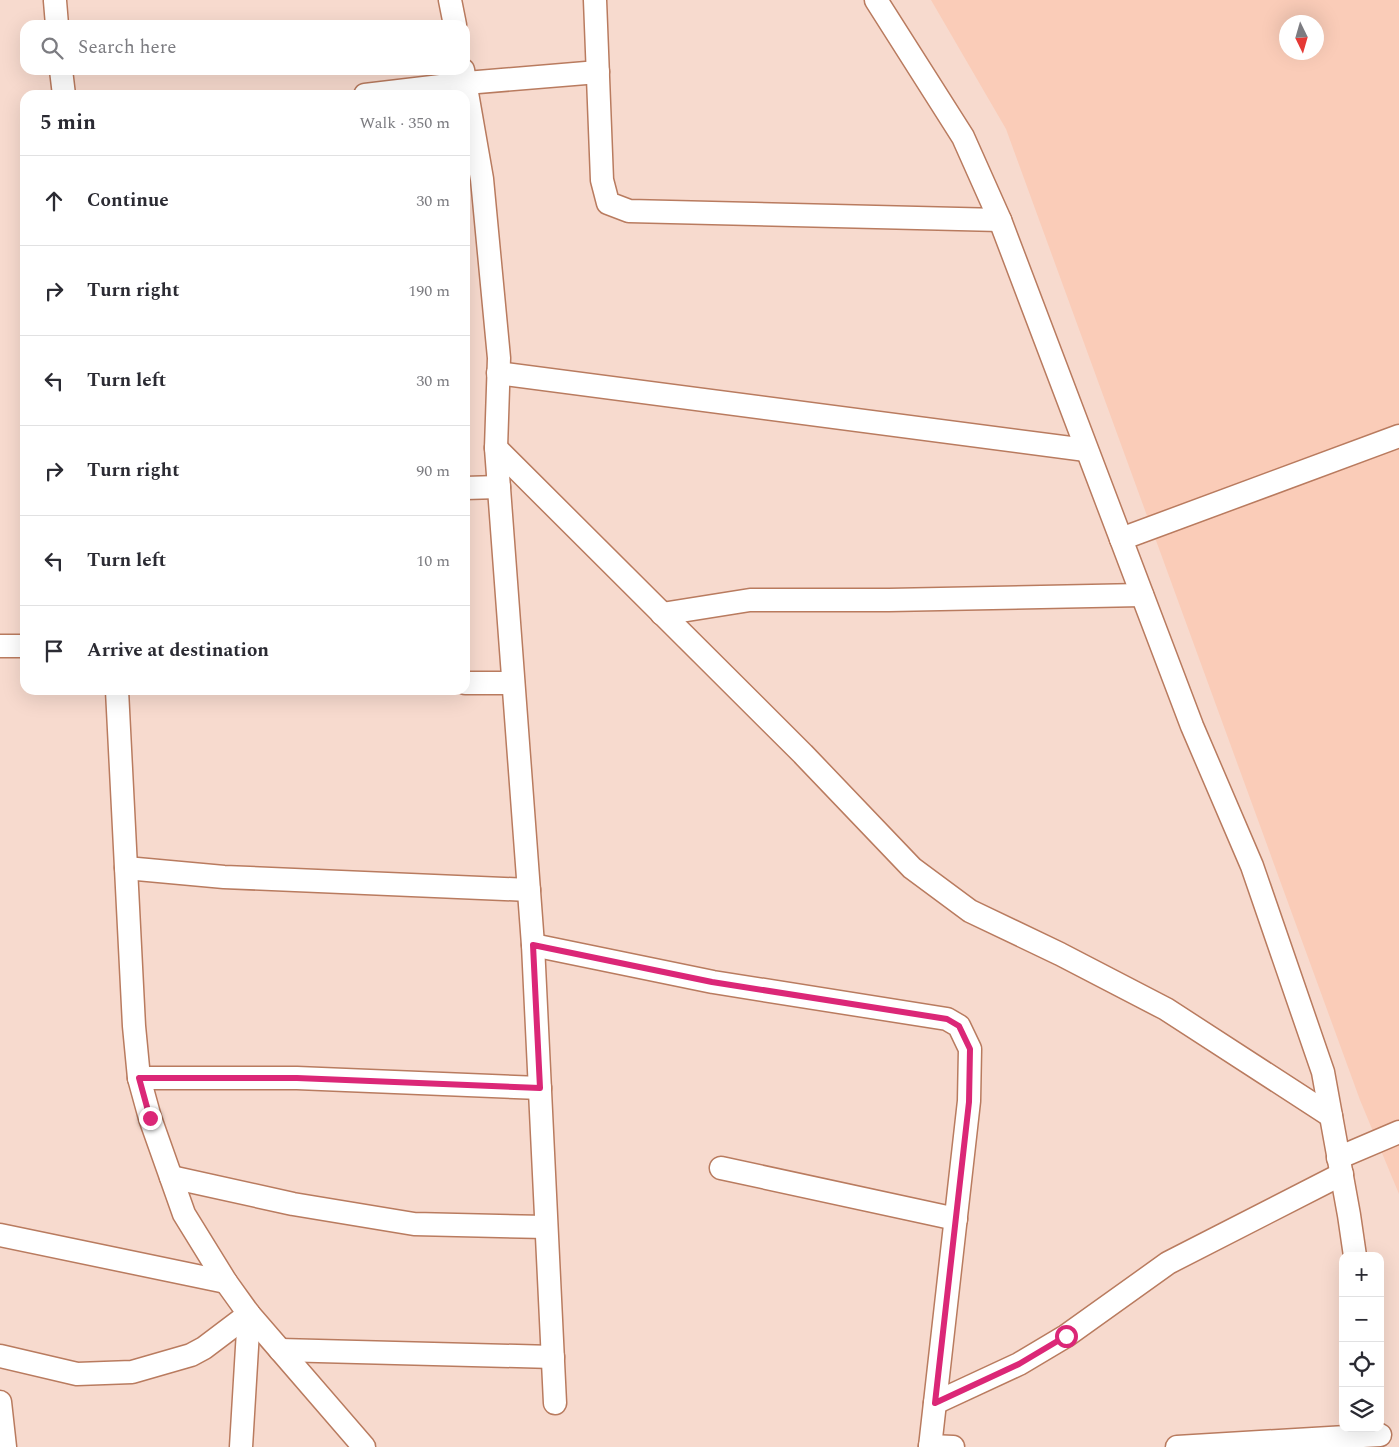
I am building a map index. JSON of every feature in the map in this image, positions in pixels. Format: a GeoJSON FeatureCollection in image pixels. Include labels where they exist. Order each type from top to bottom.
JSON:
{"type":"FeatureCollection","features":[{"type":"Feature","properties":{"kind":"street"},"geometry":{"type":"LineString","coordinates":[[450,0],[454,20]]}},
{"type":"Feature","properties":{"kind":"street"},"geometry":{"type":"LineString","coordinates":[[595,0],[602,180],[608,203],[629,211],[1000,220]]}},
{"type":"Feature","properties":{"kind":"street"},"geometry":{"type":"LineString","coordinates":[[876,0],[963,137],[1000,220],[1192,726],[1252,866],[1322,1072],[1354,1252]]}},
{"type":"Feature","properties":{"kind":"street"},"geometry":{"type":"LineString","coordinates":[[55,1],[57,20]]}},
{"type":"Feature","properties":{"kind":"street"},"geometry":{"type":"LineString","coordinates":[[391,90],[464,76],[598,72]]}},
{"type":"Feature","properties":{"kind":"street"},"geometry":{"type":"LineString","coordinates":[[62,75],[63,90]]}},
{"type":"Feature","properties":{"kind":"street"},"geometry":{"type":"LineString","coordinates":[[464,76],[466,90]]}},
{"type":"Feature","properties":{"kind":"street"},"geometry":{"type":"LineString","coordinates":[[470,111],[482,180],[499,358],[496,448],[498,487],[533,945],[555,1403]]}},
{"type":"Feature","properties":{"kind":"street"},"geometry":{"type":"LineString","coordinates":[[498,373],[1086,450]]}},
{"type":"Feature","properties":{"kind":"street"},"geometry":{"type":"LineString","coordinates":[[1120,539],[1399,436]]}},
{"type":"Feature","properties":{"kind":"street"},"geometry":{"type":"LineString","coordinates":[[496,448],[803,754],[912,868],[970,911],[1060,954],[1166,1009],[1331,1116]]}},
{"type":"Feature","properties":{"kind":"street"},"geometry":{"type":"LineString","coordinates":[[470,488],[498,487]]}},
{"type":"Feature","properties":{"kind":"street"},"geometry":{"type":"LineString","coordinates":[[662,614],[750,600],[889,600],[1142,595]]}},
{"type":"Feature","properties":{"kind":"street"},"geometry":{"type":"LineString","coordinates":[[0,646],[20,646]]}},
{"type":"Feature","properties":{"kind":"street"},"geometry":{"type":"LineString","coordinates":[[470,683],[513,683]]}},
{"type":"Feature","properties":{"kind":"street"},"geometry":{"type":"LineString","coordinates":[[117,695],[134,1026],[139,1078],[150,1118],[184,1214],[226,1282],[249,1314],[364,1447]]}},
{"type":"Feature","properties":{"kind":"street"},"geometry":{"type":"LineString","coordinates":[[126,868],[224,877],[529,890]]}},
{"type":"Feature","properties":{"kind":"street"},"geometry":{"type":"LineString","coordinates":[[533,945],[712,982],[947,1019],[959,1026],[970,1049],[969,1102],[930,1447],[953,1447]]}},
{"type":"Feature","properties":{"kind":"street"},"geometry":{"type":"LineString","coordinates":[[139,1078],[297,1078],[540,1088]]}},
{"type":"Feature","properties":{"kind":"street"},"geometry":{"type":"LineString","coordinates":[[935,1403],[1019,1364],[1066,1336],[1168,1263],[1399,1132]]}},
{"type":"Feature","properties":{"kind":"street"},"geometry":{"type":"LineString","coordinates":[[721,1168],[956,1219]]}},
{"type":"Feature","properties":{"kind":"street"},"geometry":{"type":"LineString","coordinates":[[170,1177],[293,1204],[414,1224],[546,1227]]}},
{"type":"Feature","properties":{"kind":"street"},"geometry":{"type":"LineString","coordinates":[[0,1235],[226,1282]]}},
{"type":"Feature","properties":{"kind":"street"},"geometry":{"type":"LineString","coordinates":[[0,1356],[77,1374],[132,1372],[191,1356],[249,1314]]}},
{"type":"Feature","properties":{"kind":"street"},"geometry":{"type":"LineString","coordinates":[[241,1447],[249,1314]]}},
{"type":"Feature","properties":{"kind":"street"},"geometry":{"type":"LineString","coordinates":[[280,1350],[553,1357]]}},
{"type":"Feature","properties":{"kind":"street"},"geometry":{"type":"LineString","coordinates":[[0,1402],[5,1447]]}},
{"type":"Feature","properties":{"kind":"street"},"geometry":{"type":"LineString","coordinates":[[1178,1447],[1383,1437]]}},
{"type":"Feature","properties":{"kind":"shaded area"},"geometry":{"type":"Polygon","coordinates":[[[931,0],[1399,0],[1399,1194],[1360,1100],[1006,129],[931,0]]]}},
{"type":"Feature","properties":{"kind":"route"},"geometry":{"type":"LineString","coordinates":[[150,1118],[139,1078],[297,1078],[540,1088],[533,945],[712,982],[947,1019],[959,1026],[970,1049],[969,1102],[935,1403],[1019,1364],[1066,1336]]}}]}
